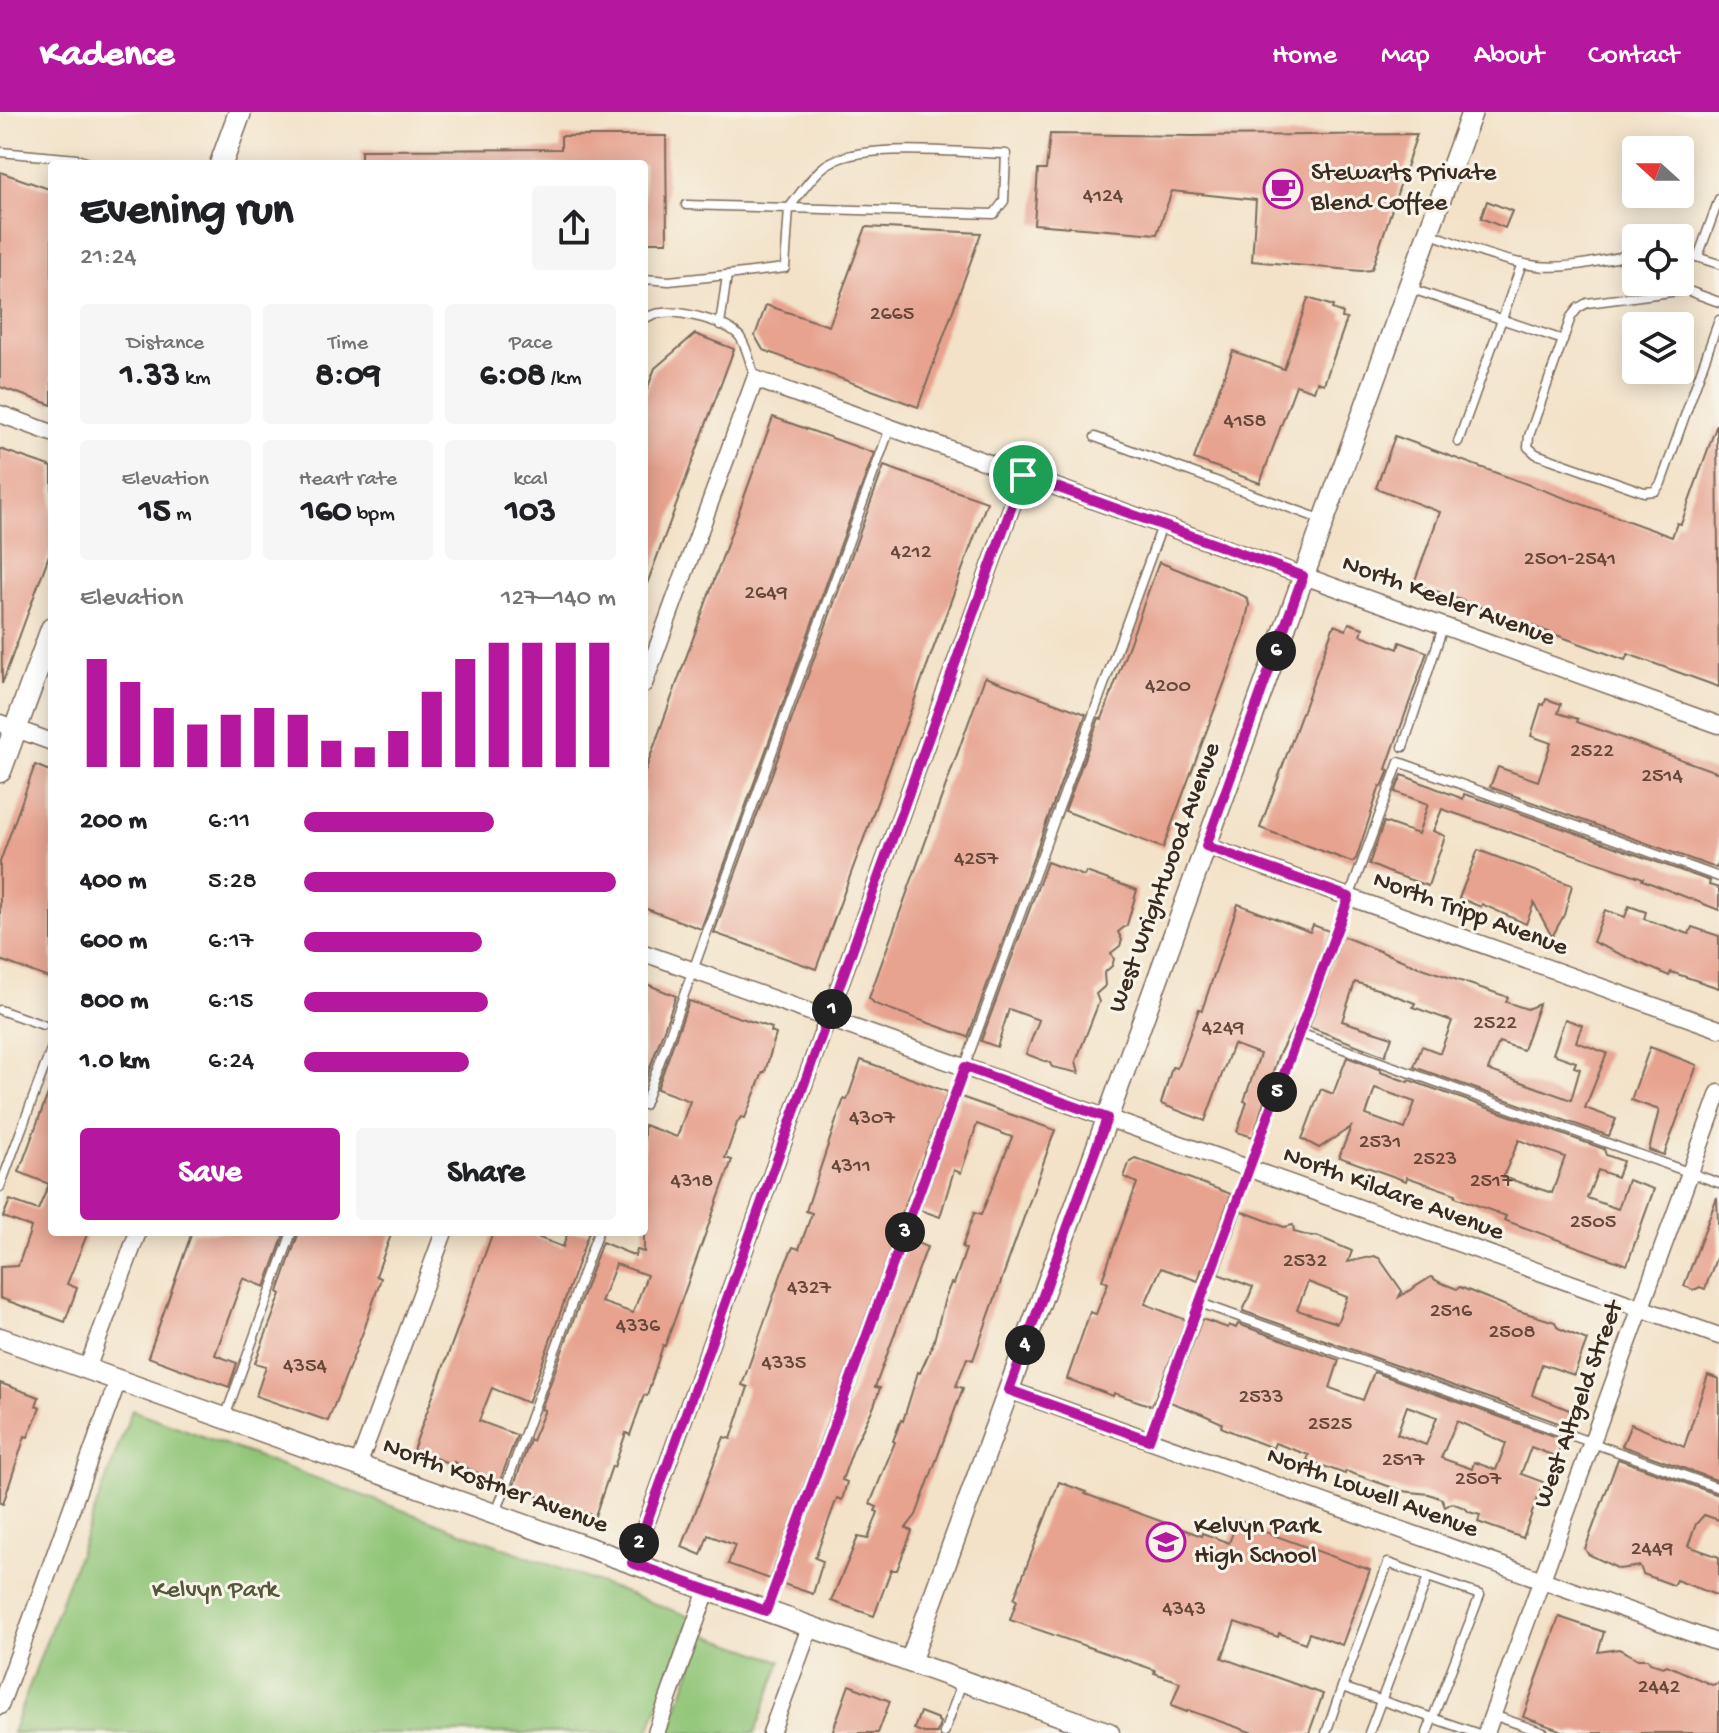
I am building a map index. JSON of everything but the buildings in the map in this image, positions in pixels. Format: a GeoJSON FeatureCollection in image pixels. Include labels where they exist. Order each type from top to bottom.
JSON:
{"type":"FeatureCollection","features":[{"type":"Feature","properties":{"kind":"main road"},"geometry":{"type":"LineString","coordinates":[[222,160],[240,112]]}},
{"type":"Feature","properties":{"kind":"main road"},"geometry":{"type":"LineString","coordinates":[[0,771],[8,726],[48,638]]}},
{"type":"Feature","properties":{"kind":"street","name":"West Wrightwood Avenue"},"geometry":{"type":"LineString","coordinates":[[910,1662],[1472,112]]}},
{"type":"Feature","properties":{"kind":"street","name":"North Keeler Avenue"},"geometry":{"type":"LineString","coordinates":[[755,379],[1719,725]]}},
{"type":"Feature","properties":{"kind":"street"},"geometry":{"type":"LineString","coordinates":[[648,673],[755,379]]}},
{"type":"Feature","properties":{"kind":"street"},"geometry":{"type":"LineString","coordinates":[[0,414],[48,432]]}},
{"type":"Feature","properties":{"kind":"street"},"geometry":{"type":"LineString","coordinates":[[632,1563],[1023,475]]}},
{"type":"Feature","properties":{"kind":"street"},"geometry":{"type":"LineString","coordinates":[[8,726],[48,741]]}},
{"type":"Feature","properties":{"kind":"street","name":"North Tripp Avenue"},"geometry":{"type":"LineString","coordinates":[[1206,846],[1719,1029]]}},
{"type":"Feature","properties":{"kind":"street","name":"North Kildare Avenue"},"geometry":{"type":"LineString","coordinates":[[648,954],[1719,1336]]}},
{"type":"Feature","properties":{"kind":"street","name":"West Altgeld Street"},"geometry":{"type":"LineString","coordinates":[[1486,1733],[1719,1093]]}},
{"type":"Feature","properties":{"kind":"street"},"geometry":{"type":"LineString","coordinates":[[87,1369],[137,1236]]}},
{"type":"Feature","properties":{"kind":"street"},"geometry":{"type":"LineString","coordinates":[[358,1466],[443,1236]]}},
{"type":"Feature","properties":{"kind":"street","name":"North Kostner Avenue"},"geometry":{"type":"LineString","coordinates":[[0,1338],[1102,1732]]}},
{"type":"Feature","properties":{"kind":"street"},"geometry":{"type":"LineString","coordinates":[[0,1706],[118,1380]]}},
{"type":"Feature","properties":{"kind":"street","name":"North Lowell Avenue"},"geometry":{"type":"LineString","coordinates":[[1009,1390],[1719,1643]]}},
{"type":"Feature","properties":{"kind":"street"},"geometry":{"type":"LineString","coordinates":[[656,1733],[707,1590]]}},
{"type":"Feature","properties":{"kind":"street"},"geometry":{"type":"LineString","coordinates":[[771,1733],[810,1627]]}},
{"type":"Feature","properties":{"kind":"lane"},"geometry":{"type":"LineString","coordinates":[[648,279],[669,281],[785,268],[789,208],[824,166],[840,157],[871,151],[1006,154],[1004,201],[994,214],[789,208],[686,205]]}},
{"type":"Feature","properties":{"kind":"lane"},"geometry":{"type":"LineString","coordinates":[[0,152],[80,160]]}},
{"type":"Feature","properties":{"kind":"lane"},"geometry":{"type":"LineString","coordinates":[[1698,257],[1719,199]]}},
{"type":"Feature","properties":{"kind":"lane"},"geometry":{"type":"LineString","coordinates":[[1428,233],[1500,259],[1539,267],[1622,256]]}},
{"type":"Feature","properties":{"kind":"lane"},"geometry":{"type":"LineString","coordinates":[[1694,256],[1719,264]]}},
{"type":"Feature","properties":{"kind":"lane"},"geometry":{"type":"LineString","coordinates":[[1458,442],[1522,263]]}},
{"type":"Feature","properties":{"kind":"lane"},"geometry":{"type":"LineString","coordinates":[[720,325],[727,275]]}},
{"type":"Feature","properties":{"kind":"lane"},"geometry":{"type":"LineString","coordinates":[[1408,287],[1563,340]]}},
{"type":"Feature","properties":{"kind":"lane"},"geometry":{"type":"LineString","coordinates":[[1719,302],[1686,290],[1587,303],[1578,308],[1571,317],[1529,436],[1528,447],[1536,454],[1644,492],[1655,491],[1661,483],[1719,320]]}},
{"type":"Feature","properties":{"kind":"lane"},"geometry":{"type":"LineString","coordinates":[[648,318],[663,312],[687,314],[731,328],[740,337],[755,379]]}},
{"type":"Feature","properties":{"kind":"lane"},"geometry":{"type":"LineString","coordinates":[[648,1094],[890,428]]}},
{"type":"Feature","properties":{"kind":"lane"},"geometry":{"type":"LineString","coordinates":[[1095,437],[1324,520]]}},
{"type":"Feature","properties":{"kind":"lane"},"geometry":{"type":"LineString","coordinates":[[766,1611],[1162,525]]}},
{"type":"Feature","properties":{"kind":"lane"},"geometry":{"type":"LineString","coordinates":[[1403,747],[1444,626]]}},
{"type":"Feature","properties":{"kind":"lane"},"geometry":{"type":"LineString","coordinates":[[1149,1440],[1399,762],[1719,877]]}},
{"type":"Feature","properties":{"kind":"lane"},"geometry":{"type":"LineString","coordinates":[[0,1010],[43,1025]]}},
{"type":"Feature","properties":{"kind":"lane"},"geometry":{"type":"LineString","coordinates":[[1299,1033],[1719,1183]]}},
{"type":"Feature","properties":{"kind":"lane"},"geometry":{"type":"LineString","coordinates":[[0,1187],[48,1058]]}},
{"type":"Feature","properties":{"kind":"lane"},"geometry":{"type":"LineString","coordinates":[[225,1418],[291,1236]]}},
{"type":"Feature","properties":{"kind":"lane"},"geometry":{"type":"LineString","coordinates":[[495,1514],[597,1236]]}},
{"type":"Feature","properties":{"kind":"lane"},"geometry":{"type":"LineString","coordinates":[[1200,1303],[1719,1488]]}},
{"type":"Feature","properties":{"kind":"lane"},"geometry":{"type":"LineString","coordinates":[[1326,1733],[1388,1563],[1480,1595],[1427,1733]]}},
{"type":"Feature","properties":{"kind":"lane"},"geometry":{"type":"LineString","coordinates":[[1369,1733],[1428,1577]]}},
{"type":"Feature","properties":{"kind":"lane"},"geometry":{"type":"LineString","coordinates":[[944,1733],[963,1681]]}},
{"type":"Feature","properties":{"kind":"lane"},"geometry":{"type":"LineString","coordinates":[[1342,1687],[1476,1733]]}},
{"type":"Feature","properties":{"kind":"lane"},"geometry":{"type":"LineString","coordinates":[[1493,1715],[1544,1733]]}},
{"type":"Feature","properties":{"kind":"green space","name":"Kelvyn Park"},"geometry":{"type":"Polygon","coordinates":[[[132,1410],[691,1617],[648,1733],[12,1733],[132,1410]]]}},
{"type":"Feature","properties":{"kind":"green space"},"geometry":{"type":"Polygon","coordinates":[[[704,1634],[781,1661],[755,1733],[668,1733],[704,1634]]]}},
{"type":"Feature","properties":{"kind":"place","name":"Stewarts Private Blend Coffee"},"geometry":{"type":"Point","coordinates":[1283,189]}},
{"type":"Feature","properties":{"kind":"place","name":"Kelvyn Park High School"},"geometry":{"type":"Point","coordinates":[1166,1542]}},
{"type":"Feature","properties":{"kind":"route"},"geometry":{"type":"LineString","coordinates":[[1023,475],[1303,576],[1206,846],[1349,897],[1149,1440],[1009,1390],[1107,1118],[965,1067],[766,1611],[632,1563],[1023,475]]}}]}
